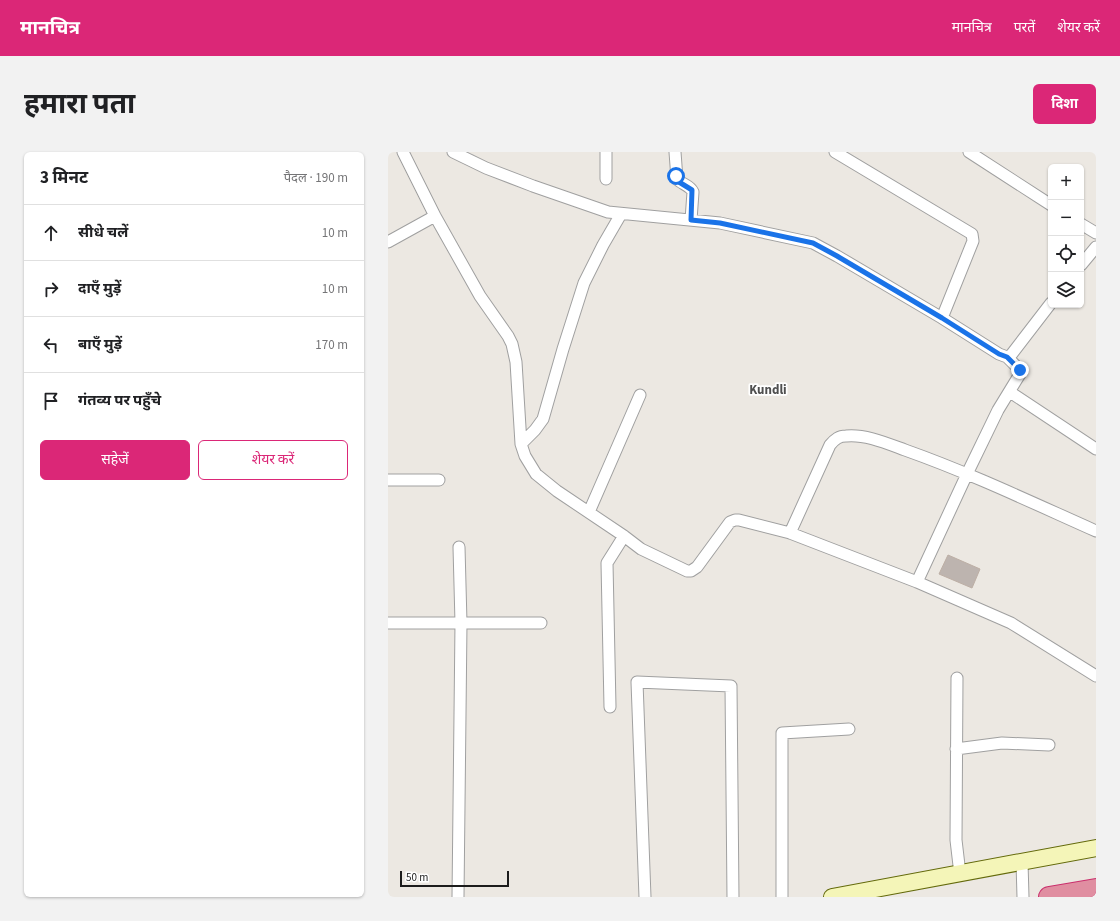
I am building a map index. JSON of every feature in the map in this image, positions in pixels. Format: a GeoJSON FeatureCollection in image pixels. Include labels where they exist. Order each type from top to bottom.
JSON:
{"type":"FeatureCollection","features":[{"type":"Feature","properties":{"kind":"highway"},"geometry":{"type":"LineString","coordinates":[[1052,897],[1096,889]]}},
{"type":"Feature","properties":{"kind":"street"},"geometry":{"type":"LineString","coordinates":[[403,152],[435,216],[480,296],[512,344],[516,362],[521,444],[525,456],[536,474],[557,491],[642,549],[684,570],[691,571],[697,567],[733,520],[739,520],[790,533],[917,582],[1011,623],[1096,676]]}},
{"type":"Feature","properties":{"kind":"street"},"geometry":{"type":"LineString","coordinates":[[453,152],[486,168],[598,210],[621,214],[720,223],[813,243],[942,318],[999,354],[1007,357],[1021,372],[998,410],[917,582]]}},
{"type":"Feature","properties":{"kind":"street"},"geometry":{"type":"LineString","coordinates":[[606,152],[606,179]]}},
{"type":"Feature","properties":{"kind":"street"},"geometry":{"type":"LineString","coordinates":[[835,152],[972,234],[974,241],[942,318]]}},
{"type":"Feature","properties":{"kind":"street"},"geometry":{"type":"LineString","coordinates":[[969,152],[1048,203]]}},
{"type":"Feature","properties":{"kind":"street"},"geometry":{"type":"LineString","coordinates":[[676,154],[676,179],[691,188],[693,192],[691,220]]}},
{"type":"Feature","properties":{"kind":"street"},"geometry":{"type":"LineString","coordinates":[[521,444],[535,430],[543,419],[584,283],[603,245],[621,214]]}},
{"type":"Feature","properties":{"kind":"street"},"geometry":{"type":"LineString","coordinates":[[388,242],[435,216]]}},
{"type":"Feature","properties":{"kind":"street"},"geometry":{"type":"LineString","coordinates":[[1084,226],[1096,234]]}},
{"type":"Feature","properties":{"kind":"street"},"geometry":{"type":"LineString","coordinates":[[1084,261],[1096,247]]}},
{"type":"Feature","properties":{"kind":"street"},"geometry":{"type":"LineString","coordinates":[[1007,357],[1011,355],[1048,306]]}},
{"type":"Feature","properties":{"kind":"street"},"geometry":{"type":"LineString","coordinates":[[1010,392],[1096,450]]}},
{"type":"Feature","properties":{"kind":"street"},"geometry":{"type":"LineString","coordinates":[[589,512],[640,395]]}},
{"type":"Feature","properties":{"kind":"street"},"geometry":{"type":"LineString","coordinates":[[790,533],[830,444],[839,437],[859,436],[927,458],[967,474],[1096,531]]}},
{"type":"Feature","properties":{"kind":"street"},"geometry":{"type":"LineString","coordinates":[[388,480],[438,480]]}},
{"type":"Feature","properties":{"kind":"street"},"geometry":{"type":"LineString","coordinates":[[610,707],[607,563],[624,536]]}},
{"type":"Feature","properties":{"kind":"street"},"geometry":{"type":"LineString","coordinates":[[458,897],[461,623],[459,547]]}},
{"type":"Feature","properties":{"kind":"street"},"geometry":{"type":"LineString","coordinates":[[388,623],[541,624]]}},
{"type":"Feature","properties":{"kind":"street"},"geometry":{"type":"LineString","coordinates":[[957,678],[956,840],[960,874]]}},
{"type":"Feature","properties":{"kind":"street"},"geometry":{"type":"LineString","coordinates":[[644,897],[637,682],[731,686],[733,897]]}},
{"type":"Feature","properties":{"kind":"street"},"geometry":{"type":"LineString","coordinates":[[782,897],[782,733],[849,729]]}},
{"type":"Feature","properties":{"kind":"street"},"geometry":{"type":"LineString","coordinates":[[956,749],[1002,743],[1049,745]]}},
{"type":"Feature","properties":{"kind":"street"},"geometry":{"type":"LineString","coordinates":[[832,897],[1096,848]]}},
{"type":"Feature","properties":{"kind":"street"},"geometry":{"type":"LineString","coordinates":[[1022,862],[1023,897]]}},
{"type":"Feature","properties":{"kind":"building"},"geometry":{"type":"Polygon","coordinates":[[[948,555],[980,569],[972,588],[939,574],[948,555]]]}},
{"type":"Feature","properties":{"kind":"district","name":"Kundli"},"geometry":{"type":"Point","coordinates":[768,390]}},
{"type":"Feature","properties":{"kind":"route"},"geometry":{"type":"LineString","coordinates":[[676,176],[676,179],[679,182],[690,187],[693,192],[691,220],[720,223],[805,240],[813,243],[942,318],[999,354],[1007,357],[1020,370]]}}]}
